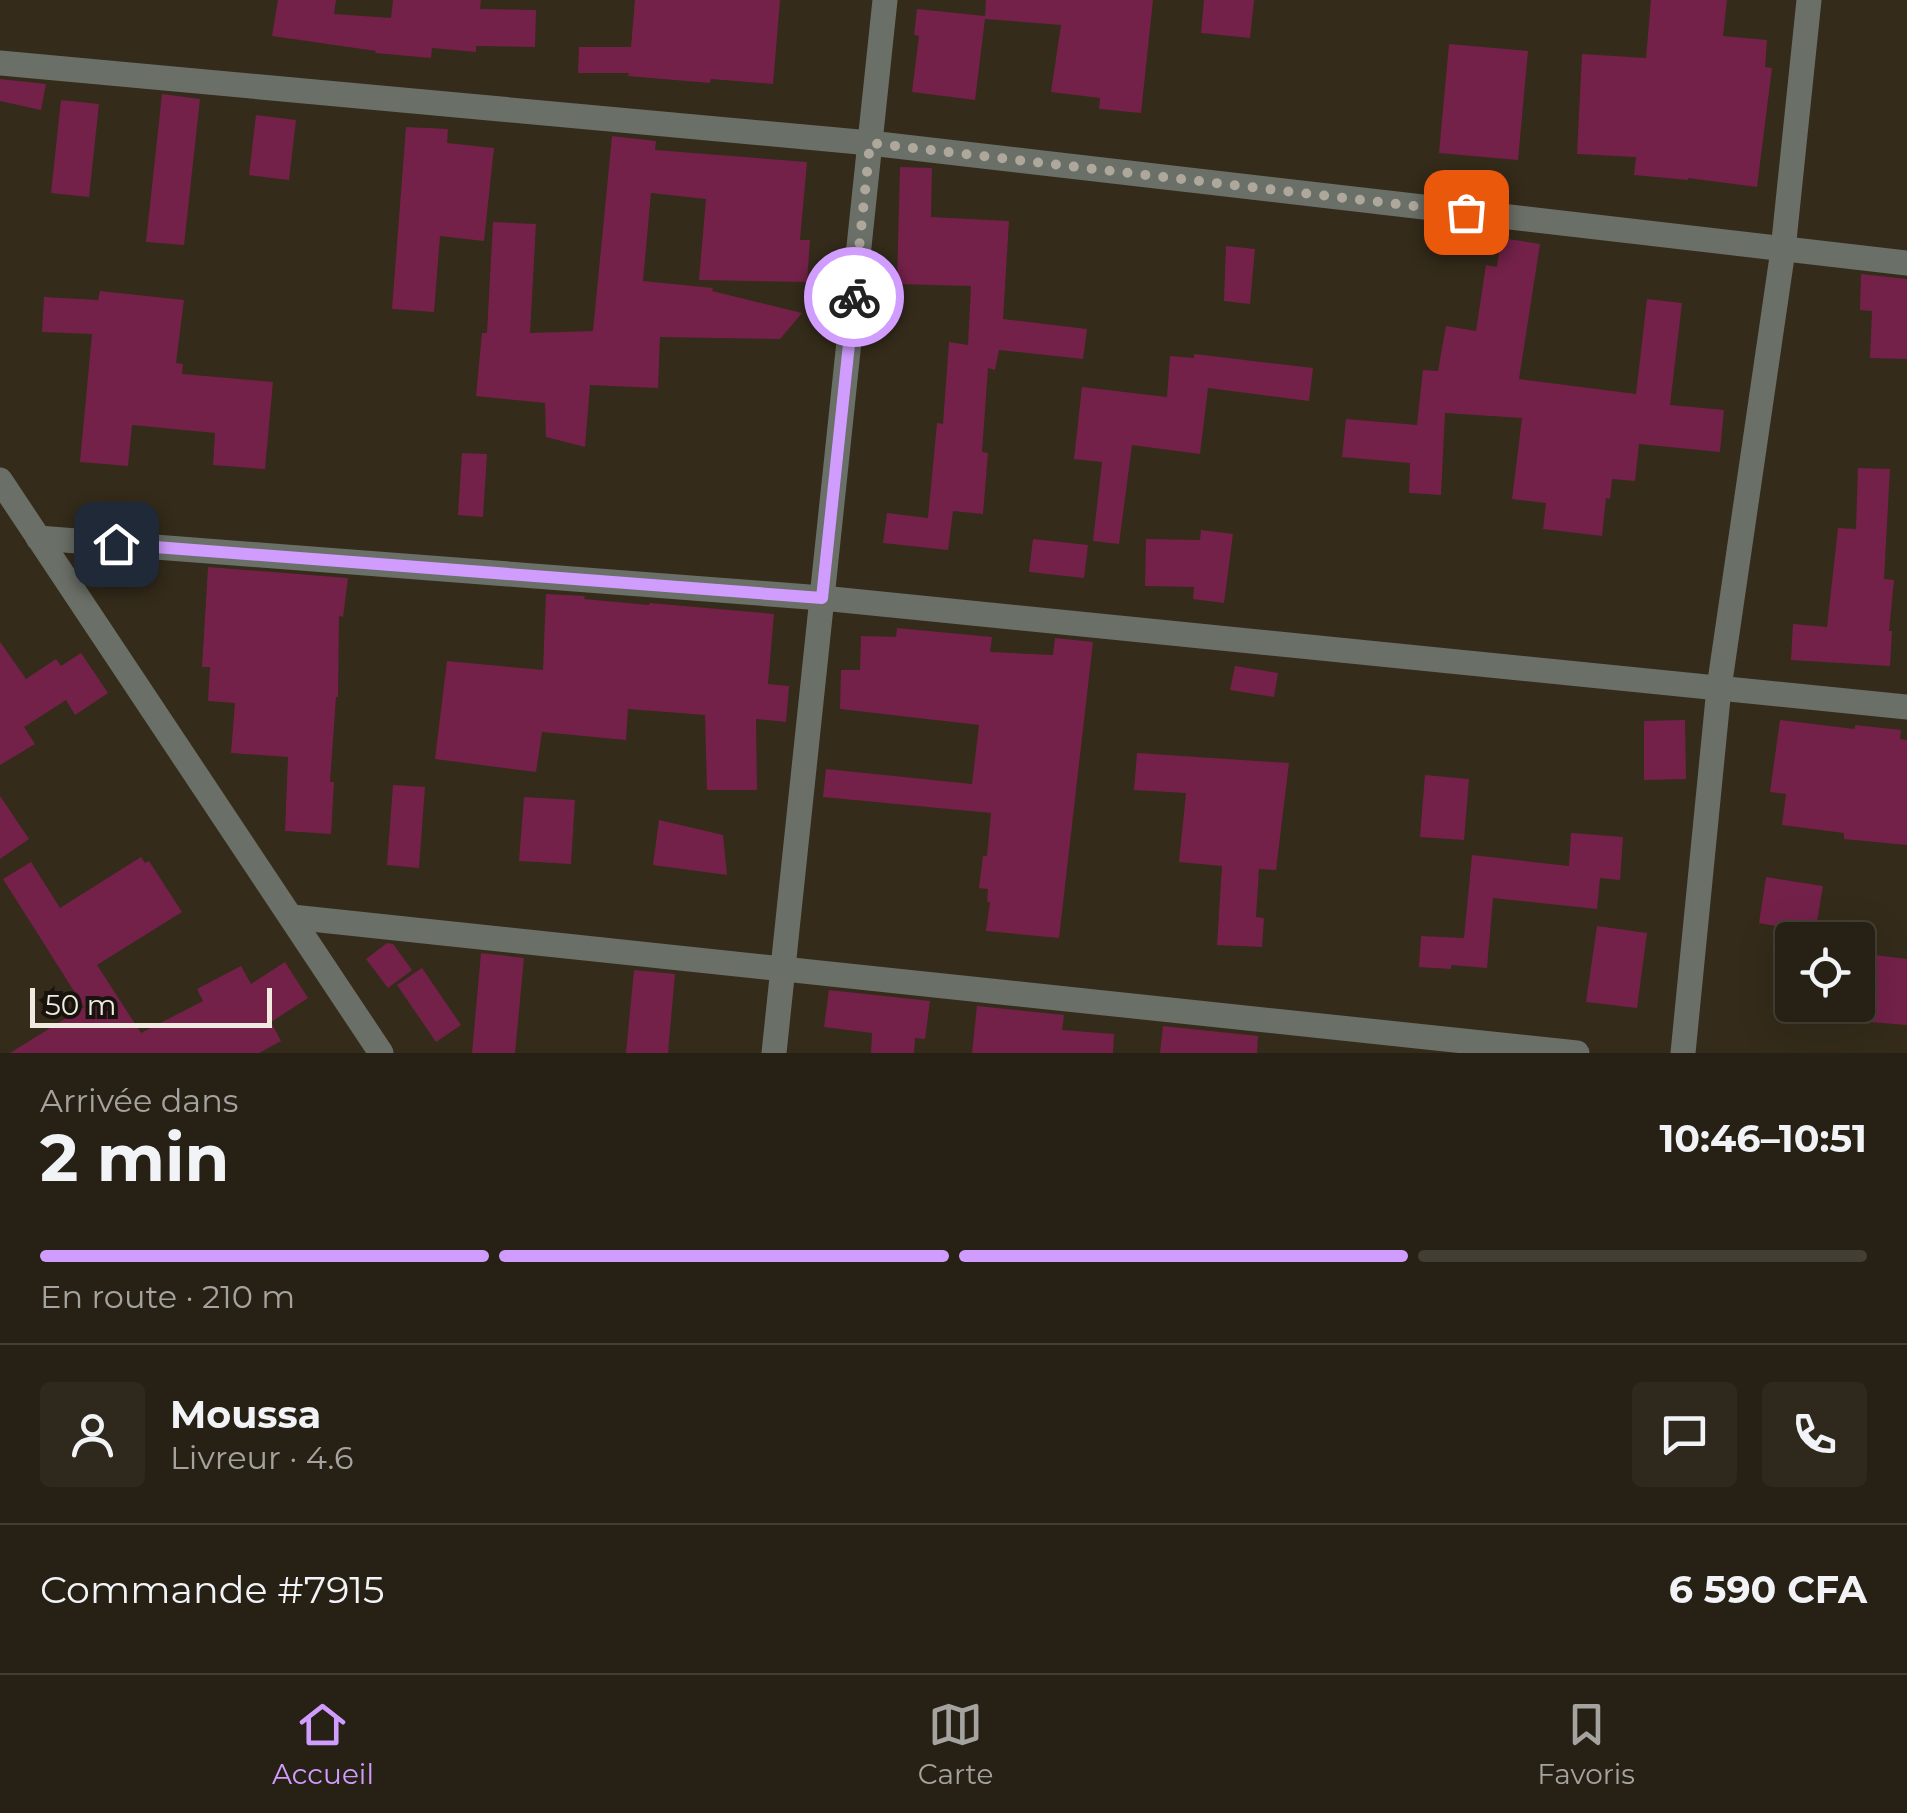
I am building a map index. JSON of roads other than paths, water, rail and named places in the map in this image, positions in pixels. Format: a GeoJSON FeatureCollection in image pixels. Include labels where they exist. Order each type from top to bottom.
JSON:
{"type":"FeatureCollection","features":[{"type":"Feature","properties":{"kind":"street"},"geometry":{"type":"LineString","coordinates":[[774,1053],[886,0]]}},
{"type":"Feature","properties":{"kind":"street"},"geometry":{"type":"LineString","coordinates":[[1683,1053],[1719,688],[1783,250],[1809,0]]}},
{"type":"Feature","properties":{"kind":"street"},"geometry":{"type":"LineString","coordinates":[[0,62],[870,143],[1907,263]]}},
{"type":"Feature","properties":{"kind":"street"},"geometry":{"type":"LineString","coordinates":[[0,480],[381,1053]]}},
{"type":"Feature","properties":{"kind":"street"},"geometry":{"type":"LineString","coordinates":[[38,538],[822,598],[1907,707]]}},
{"type":"Feature","properties":{"kind":"street"},"geometry":{"type":"LineString","coordinates":[[292,917],[1577,1053]]}}]}
